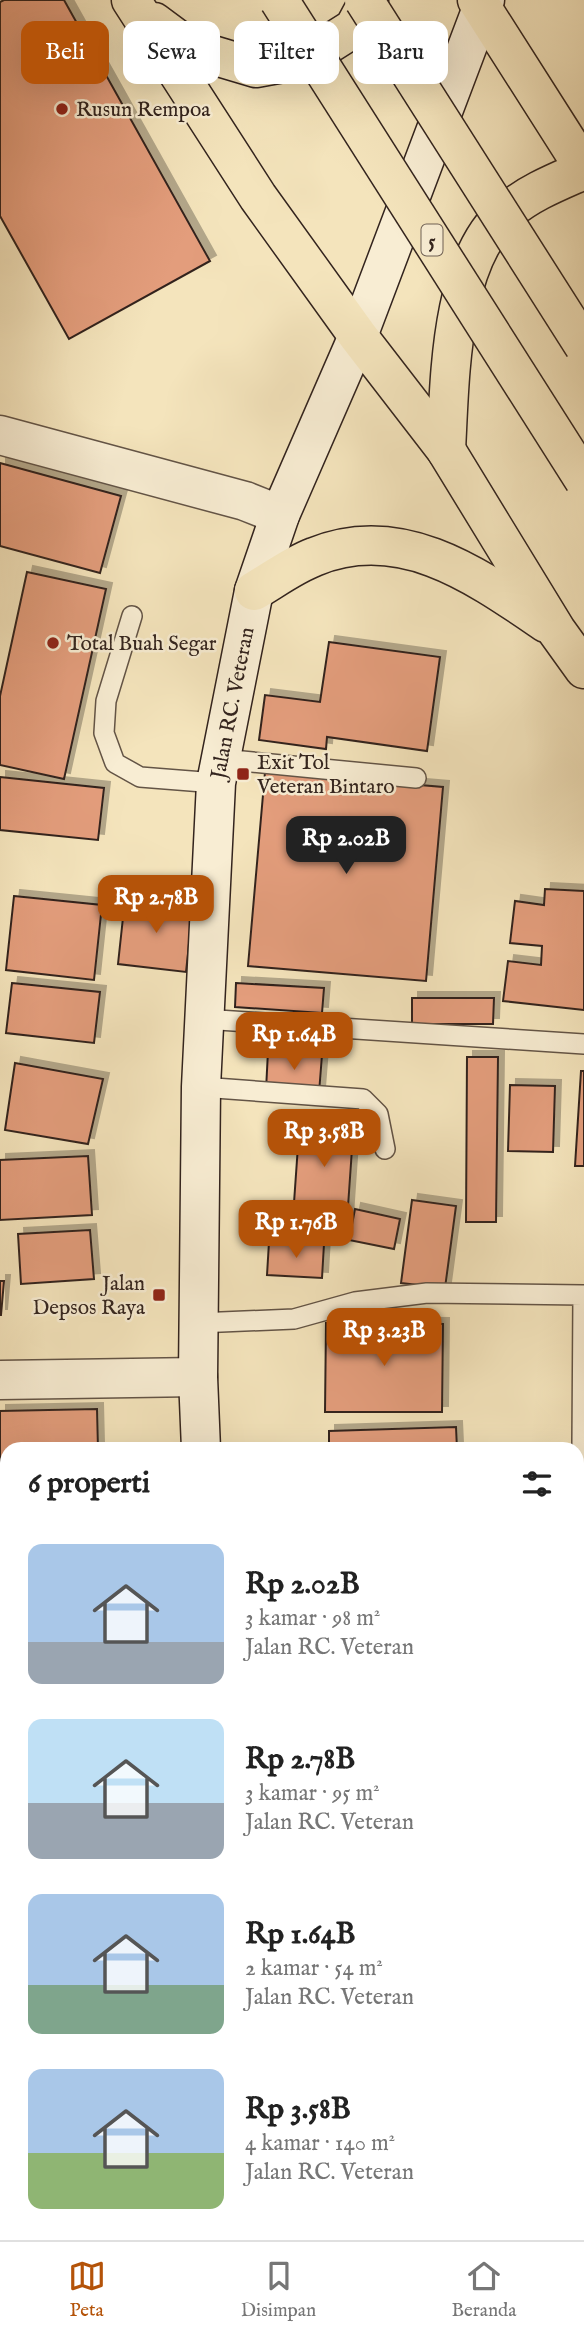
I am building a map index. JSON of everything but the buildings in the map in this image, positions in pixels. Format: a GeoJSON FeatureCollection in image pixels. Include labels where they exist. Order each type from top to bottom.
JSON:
{"type":"FeatureCollection","features":[{"type":"Feature","properties":{"kind":"highway","name":"5"},"geometry":{"type":"LineString","coordinates":[[279,0],[584,480]]}},
{"type":"Feature","properties":{"kind":"highway"},"geometry":{"type":"LineString","coordinates":[[134,5],[189,48],[256,68],[305,59],[354,28],[367,0]]}},
{"type":"Feature","properties":{"kind":"highway"},"geometry":{"type":"LineString","coordinates":[[367,0],[584,346]]}},
{"type":"Feature","properties":{"kind":"highway"},"geometry":{"type":"LineString","coordinates":[[446,450],[450,377],[464,284],[481,244],[506,212],[525,198],[584,169],[481,2]]}},
{"type":"Feature","properties":{"kind":"highway"},"geometry":{"type":"LineString","coordinates":[[134,5],[258,197],[358,336],[446,450],[556,630],[584,669]]}},
{"type":"Feature","properties":{"kind":"highway"},"geometry":{"type":"LineString","coordinates":[[254,591],[315,556],[362,545],[414,550],[463,570],[497,589],[556,630]]}},
{"type":"Feature","properties":{"kind":"main road","name":"Jalan RC. Veteran"},"geometry":{"type":"LineString","coordinates":[[201,1442],[198,1323],[203,1019],[219,771],[254,591],[280,515],[358,336],[481,2]]}},
{"type":"Feature","properties":{"kind":"main road"},"geometry":{"type":"LineString","coordinates":[[0,435],[232,497],[280,515]]}},
{"type":"Feature","properties":{"kind":"main road"},"geometry":{"type":"LineString","coordinates":[[0,1380],[198,1377]]}},
{"type":"Feature","properties":{"kind":"lane"},"geometry":{"type":"LineString","coordinates":[[132,616],[106,701],[104,733],[115,763],[140,776],[219,771],[416,778]]}},
{"type":"Feature","properties":{"kind":"lane"},"geometry":{"type":"LineString","coordinates":[[203,1019],[584,1044]]}},
{"type":"Feature","properties":{"kind":"lane"},"geometry":{"type":"LineString","coordinates":[[201,1087],[363,1099],[378,1114],[385,1149]]}},
{"type":"Feature","properties":{"kind":"lane"},"geometry":{"type":"LineString","coordinates":[[198,1323],[269,1322],[313,1316],[355,1303],[427,1293],[583,1294],[583,1442]]}},
{"type":"Feature","properties":{"kind":"place","name":"Rusun Rempoa"},"geometry":{"type":"Point","coordinates":[62,109]}},
{"type":"Feature","properties":{"kind":"place","name":"Total Buah Segar"},"geometry":{"type":"Point","coordinates":[53,643]}},
{"type":"Feature","properties":{"kind":"place","name":"Exit Tol Veteran Bintaro"},"geometry":{"type":"Point","coordinates":[243,774]}},
{"type":"Feature","properties":{"kind":"place","name":"Jalan Depsos Raya"},"geometry":{"type":"Point","coordinates":[159,1295]}}]}
